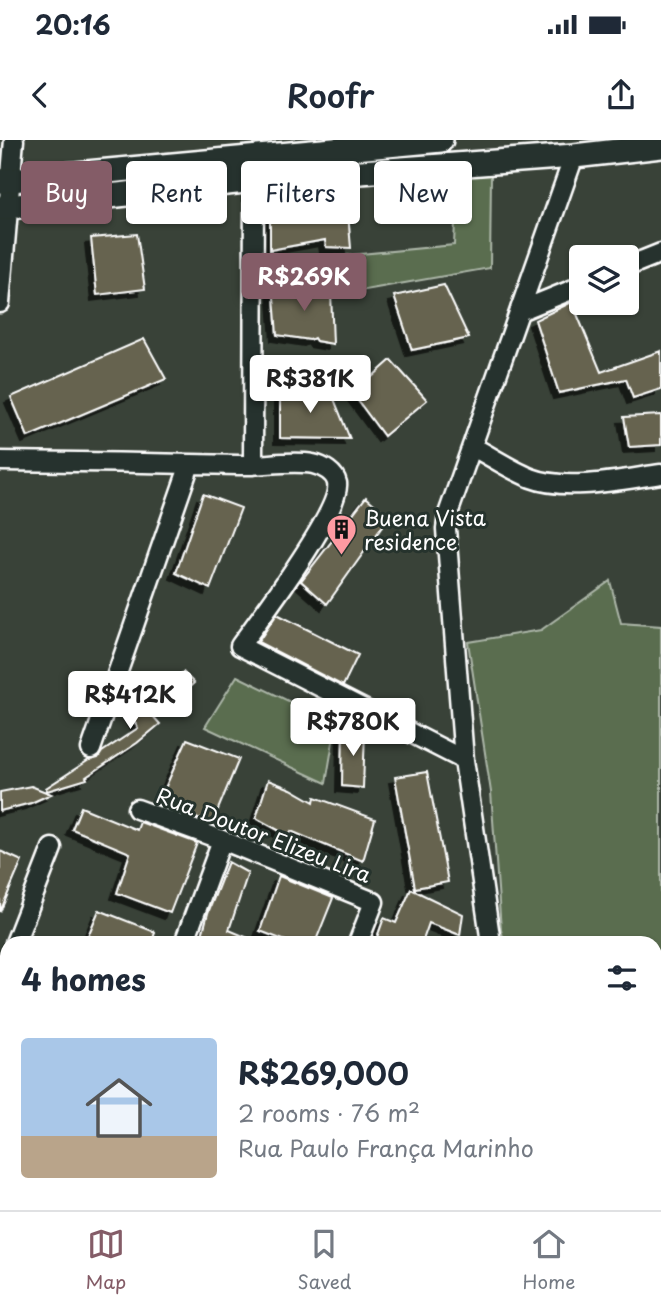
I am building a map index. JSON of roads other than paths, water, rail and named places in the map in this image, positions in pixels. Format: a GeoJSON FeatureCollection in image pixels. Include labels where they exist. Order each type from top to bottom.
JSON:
{"type":"FeatureCollection","features":[{"type":"Feature","properties":{"kind":"main road"},"geometry":{"type":"LineString","coordinates":[[4,181],[442,140]]}},
{"type":"Feature","properties":{"kind":"main road"},"geometry":{"type":"LineString","coordinates":[[360,172],[574,156],[661,146]]}},
{"type":"Feature","properties":{"kind":"main road"},"geometry":{"type":"LineString","coordinates":[[3,208],[241,181]]}},
{"type":"Feature","properties":{"kind":"street"},"geometry":{"type":"LineString","coordinates":[[0,303],[4,181],[13,140]]}},
{"type":"Feature","properties":{"kind":"street"},"geometry":{"type":"LineString","coordinates":[[490,936],[464,760],[446,529],[448,514],[574,156]]}},
{"type":"Feature","properties":{"kind":"street"},"geometry":{"type":"LineString","coordinates":[[253,466],[254,224]]}},
{"type":"Feature","properties":{"kind":"street"},"geometry":{"type":"LineString","coordinates":[[639,262],[661,253]]}},
{"type":"Feature","properties":{"kind":"street"},"geometry":{"type":"LineString","coordinates":[[522,310],[569,291]]}},
{"type":"Feature","properties":{"kind":"street"},"geometry":{"type":"LineString","coordinates":[[473,447],[532,478],[554,483],[661,474]]}},
{"type":"Feature","properties":{"kind":"street"},"geometry":{"type":"LineString","coordinates":[[0,461],[320,466],[334,477],[337,489],[334,499],[307,549],[240,646],[464,760]]}},
{"type":"Feature","properties":{"kind":"street"},"geometry":{"type":"LineString","coordinates":[[91,749],[190,464]]}},
{"type":"Feature","properties":{"kind":"street","name":"Rua Doutor Elizeu Lira"},"geometry":{"type":"LineString","coordinates":[[137,809],[222,840],[374,902],[361,936]]}},
{"type":"Feature","properties":{"kind":"street"},"geometry":{"type":"LineString","coordinates":[[187,936],[222,840]]}},
{"type":"Feature","properties":{"kind":"street"},"geometry":{"type":"LineString","coordinates":[[18,936],[52,848]]}},
{"type":"Feature","properties":{"kind":"place","name":"Buena Vista residence"},"geometry":{"type":"Point","coordinates":[341,556]}}]}
